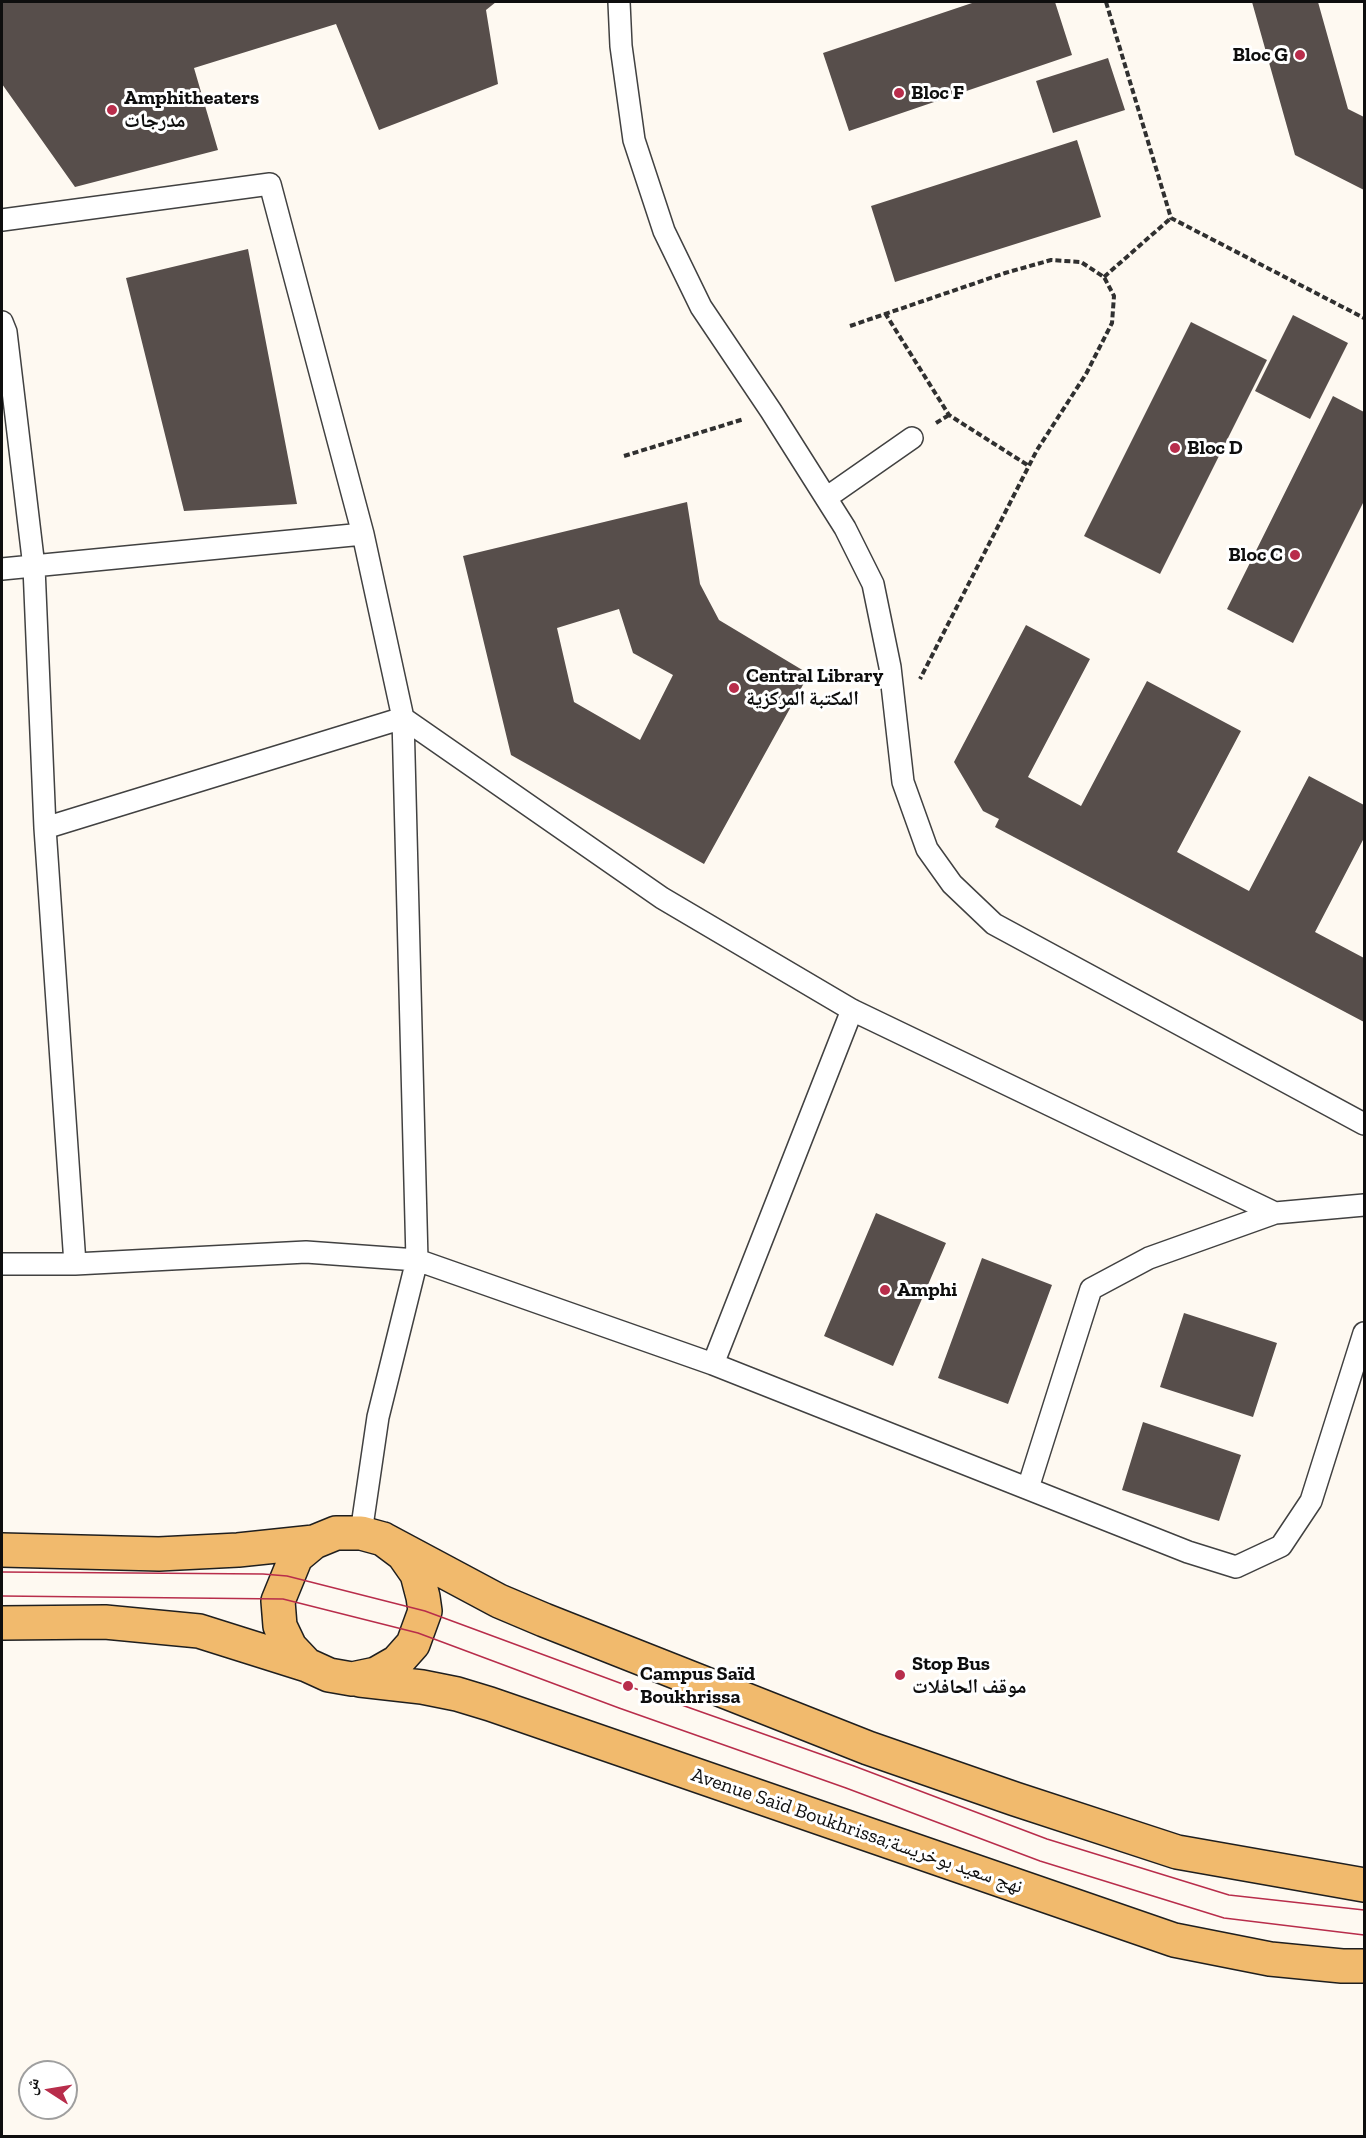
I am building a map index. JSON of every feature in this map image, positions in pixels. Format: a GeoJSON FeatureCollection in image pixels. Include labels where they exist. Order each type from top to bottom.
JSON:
{"type":"FeatureCollection","features":[{"type":"Feature","properties":{"kind":"main road"},"geometry":{"type":"LineString","coordinates":[[2,1550],[159,1554],[238,1550],[314,1542],[336,1533],[372,1536],[499,1601],[880,1752],[1177,1852],[1365,1885]]}},
{"type":"Feature","properties":{"kind":"main road"},"geometry":{"type":"LineString","coordinates":[[2,1623],[105,1622],[199,1631],[307,1665],[329,1675],[352,1679],[376,1674],[397,1662],[413,1644],[425,1611],[417,1574],[403,1554],[372,1536]]}},
{"type":"Feature","properties":{"kind":"main road"},"geometry":{"type":"LineString","coordinates":[[307,1665],[291,1647],[280,1626],[278,1601],[296,1557],[314,1542]]}},
{"type":"Feature","properties":{"kind":"main road","name":"Avenue Saïd Boukhrissa;نهج سعيد بوخريسة"},"geometry":{"type":"LineString","coordinates":[[352,1679],[434,1689],[490,1704],[1174,1940],[1270,1959],[1365,1966]]}},
{"type":"Feature","properties":{"kind":"lane"},"geometry":{"type":"LineString","coordinates":[[619,2],[621,46],[634,140],[664,231],[700,307],[771,411],[845,528],[873,584],[890,667],[903,782],[927,849],[952,884],[994,924],[1365,1124]]}},
{"type":"Feature","properties":{"kind":"lane"},"geometry":{"type":"LineString","coordinates":[[2,220],[270,184],[363,534],[403,718],[417,1260],[378,1417],[372,1536]]}},
{"type":"Feature","properties":{"kind":"lane"},"geometry":{"type":"LineString","coordinates":[[2,322],[6,332],[34,567],[45,828],[75,1264]]}},
{"type":"Feature","properties":{"kind":"lane"},"geometry":{"type":"LineString","coordinates":[[826,498],[912,438]]}},
{"type":"Feature","properties":{"kind":"lane"},"geometry":{"type":"LineString","coordinates":[[2,569],[363,534]]}},
{"type":"Feature","properties":{"kind":"lane"},"geometry":{"type":"LineString","coordinates":[[45,828],[403,718]]}},
{"type":"Feature","properties":{"kind":"lane"},"geometry":{"type":"LineString","coordinates":[[403,718],[662,898],[852,1010],[1275,1213]]}},
{"type":"Feature","properties":{"kind":"lane"},"geometry":{"type":"LineString","coordinates":[[713,1364],[852,1010]]}},
{"type":"Feature","properties":{"kind":"lane"},"geometry":{"type":"LineString","coordinates":[[1028,1488],[1091,1289],[1149,1258],[1275,1213],[1365,1205]]}},
{"type":"Feature","properties":{"kind":"lane"},"geometry":{"type":"LineString","coordinates":[[2,1264],[75,1264],[306,1252],[417,1260],[713,1364],[1188,1552],[1236,1567],[1281,1546],[1311,1501],[1365,1333]]}},
{"type":"Feature","properties":{"kind":"path"},"geometry":{"type":"LineString","coordinates":[[1106,2],[1170,218],[1365,318]]}},
{"type":"Feature","properties":{"kind":"path"},"geometry":{"type":"LineString","coordinates":[[1104,277],[1170,218]]}},
{"type":"Feature","properties":{"kind":"path"},"geometry":{"type":"LineString","coordinates":[[850,327],[1051,260],[1081,262],[1104,277],[1114,296],[1112,323],[1086,374],[1037,450],[897,724]]}},
{"type":"Feature","properties":{"kind":"path"},"geometry":{"type":"LineString","coordinates":[[885,314],[949,415],[1029,466]]}},
{"type":"Feature","properties":{"kind":"path"},"geometry":{"type":"LineString","coordinates":[[624,456],[771,411]]}},
{"type":"Feature","properties":{"kind":"building","name":"Amphitheaters مدرجات"},"geometry":{"type":"Polygon","coordinates":[[[2,2],[496,2],[486,10],[498,84],[379,130],[336,24],[194,68],[218,150],[75,187],[2,84],[2,2]]]}},
{"type":"Feature","properties":{"kind":"building","name":"Bloc F"},"geometry":{"type":"Polygon","coordinates":[[[975,2],[1055,2],[1072,55],[849,131],[823,53],[975,2]]]}},
{"type":"Feature","properties":{"kind":"building","name":"Bloc G"},"geometry":{"type":"Polygon","coordinates":[[[1252,2],[1318,2],[1348,109],[1364,117],[1364,190],[1295,155],[1252,2]]]}},
{"type":"Feature","properties":{"kind":"building"},"geometry":{"type":"Polygon","coordinates":[[[1108,58],[1125,110],[1053,133],[1036,81],[1108,58]]]}},
{"type":"Feature","properties":{"kind":"building"},"geometry":{"type":"Polygon","coordinates":[[[1077,140],[1101,217],[895,282],[871,206],[1077,140]]]}},
{"type":"Feature","properties":{"kind":"building"},"geometry":{"type":"Polygon","coordinates":[[[248,249],[297,504],[184,511],[126,278],[248,249]]]}},
{"type":"Feature","properties":{"kind":"building"},"geometry":{"type":"Polygon","coordinates":[[[1293,315],[1348,343],[1310,419],[1255,391],[1293,315]]]}},
{"type":"Feature","properties":{"kind":"building","name":"Bloc D"},"geometry":{"type":"Polygon","coordinates":[[[1191,322],[1267,360],[1160,574],[1084,536],[1191,322]]]}},
{"type":"Feature","properties":{"kind":"building","name":"Bloc C"},"geometry":{"type":"Polygon","coordinates":[[[1333,396],[1364,412],[1364,501],[1293,643],[1227,609],[1333,396]]]}},
{"type":"Feature","properties":{"kind":"building","name":"Central Library المكتبة المركزية"},"geometry":{"type":"Polygon","coordinates":[[[687,502],[700,584],[719,620],[809,674],[704,864],[511,755],[463,556],[687,502]],[[619,609],[557,628],[574,702],[640,740],[673,675],[633,653],[619,609]]]}},
{"type":"Feature","properties":{"kind":"building"},"geometry":{"type":"Polygon","coordinates":[[[1026,625],[1090,659],[1028,777],[1081,806],[1147,681],[1241,731],[1177,852],[1249,891],[1309,776],[1364,805],[1364,838],[1315,932],[1364,958],[1364,1022],[995,827],[999,819],[983,811],[954,762],[1026,625]]]}},
{"type":"Feature","properties":{"kind":"building","name":"Amphi"},"geometry":{"type":"Polygon","coordinates":[[[876,1213],[946,1243],[893,1366],[824,1336],[876,1213]]]}},
{"type":"Feature","properties":{"kind":"building","name":"Amphi"},"geometry":{"type":"Polygon","coordinates":[[[982,1258],[1052,1285],[1008,1404],[938,1378],[982,1258]]]}},
{"type":"Feature","properties":{"kind":"building"},"geometry":{"type":"Polygon","coordinates":[[[1184,1313],[1277,1343],[1253,1417],[1160,1387],[1184,1313]]]}},
{"type":"Feature","properties":{"kind":"building"},"geometry":{"type":"Polygon","coordinates":[[[1143,1422],[1241,1455],[1219,1521],[1122,1490],[1143,1422]]]}},
{"type":"Feature","properties":{"kind":"tram line"},"geometry":{"type":"LineString","coordinates":[[2,1572],[287,1576],[425,1611],[854,1766],[1047,1839],[1229,1895],[1364,1910]]}},
{"type":"Feature","properties":{"kind":"tram line"},"geometry":{"type":"LineString","coordinates":[[2,1596],[283,1599],[418,1633],[1040,1861],[1224,1918],[1364,1935]]}},
{"type":"Feature","properties":{"kind":"place","name":"Bloc G"},"geometry":{"type":"Point","coordinates":[1300,55]}},
{"type":"Feature","properties":{"kind":"place","name":"Bloc F"},"geometry":{"type":"Point","coordinates":[899,93]}},
{"type":"Feature","properties":{"kind":"place","name":"Amphitheaters مدرجات"},"geometry":{"type":"Point","coordinates":[112,110]}},
{"type":"Feature","properties":{"kind":"place","name":"Bloc D"},"geometry":{"type":"Point","coordinates":[1175,448]}},
{"type":"Feature","properties":{"kind":"place","name":"Bloc C"},"geometry":{"type":"Point","coordinates":[1295,555]}},
{"type":"Feature","properties":{"kind":"place","name":"Central Library المكتبة المركزية"},"geometry":{"type":"Point","coordinates":[734,688]}},
{"type":"Feature","properties":{"kind":"place","name":"Amphi"},"geometry":{"type":"Point","coordinates":[885,1290]}},
{"type":"Feature","properties":{"kind":"place","name":"Stop Bus موقف الحافلات"},"geometry":{"type":"Point","coordinates":[900,1675]}},
{"type":"Feature","properties":{"kind":"place","name":"Campus Saïd Boukhrissa"},"geometry":{"type":"Point","coordinates":[628,1686]}}]}
